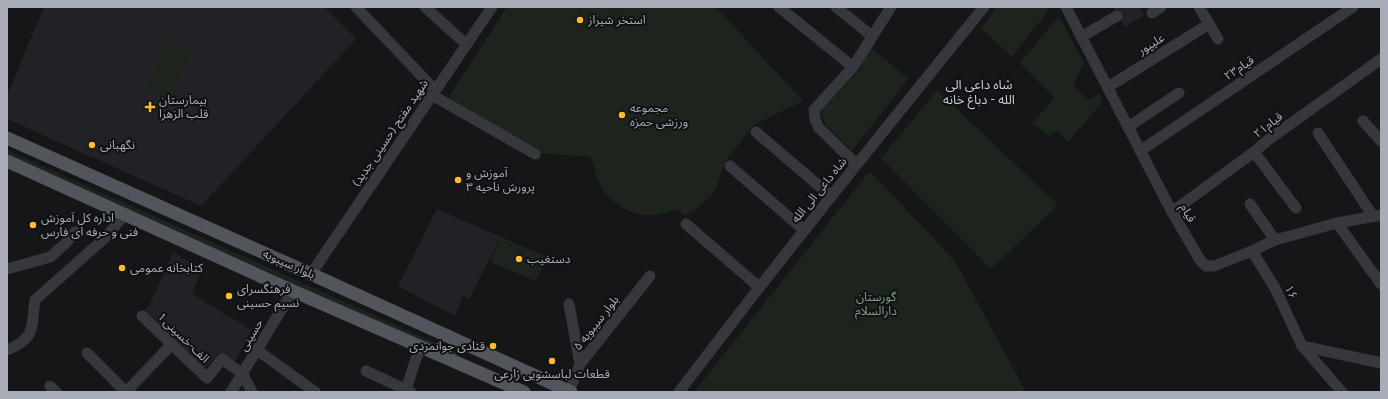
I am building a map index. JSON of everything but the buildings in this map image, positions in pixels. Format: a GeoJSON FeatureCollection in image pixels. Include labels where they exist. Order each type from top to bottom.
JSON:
{"type":"FeatureCollection","features":[{"type":"Feature","properties":{"kind":"main road","name":"بلوار سیبویه"},"geometry":{"type":"LineString","coordinates":[[7,138],[570,391]]}},
{"type":"Feature","properties":{"kind":"main road","name":"بلوار سیبویه"},"geometry":{"type":"LineString","coordinates":[[7,161],[293,291],[524,392]]}},
{"type":"Feature","properties":{"kind":"main road"},"geometry":{"type":"LineString","coordinates":[[456,362],[463,360],[468,354],[465,344]]}},
{"type":"Feature","properties":{"kind":"main road"},"geometry":{"type":"LineString","coordinates":[[483,373],[480,367],[482,362],[486,358],[494,357]]}},
{"type":"Feature","properties":{"kind":"street"},"geometry":{"type":"LineString","coordinates":[[356,7],[433,92],[535,154]]}},
{"type":"Feature","properties":{"kind":"street"},"geometry":{"type":"LineString","coordinates":[[425,7],[466,44]]}},
{"type":"Feature","properties":{"kind":"street","name":"شهید مفتح (حسینی جدید)"},"geometry":{"type":"LineString","coordinates":[[311,274],[492,7]]}},
{"type":"Feature","properties":{"kind":"street"},"geometry":{"type":"LineString","coordinates":[[779,7],[853,67]]}},
{"type":"Feature","properties":{"kind":"street"},"geometry":{"type":"LineString","coordinates":[[836,7],[872,36]]}},
{"type":"Feature","properties":{"kind":"street"},"geometry":{"type":"LineString","coordinates":[[856,164],[819,128],[815,119],[814,110],[853,67],[891,7]]}},
{"type":"Feature","properties":{"kind":"street","name":"شاه داعی الی الله"},"geometry":{"type":"LineString","coordinates":[[679,392],[856,164],[984,7]]}},
{"type":"Feature","properties":{"kind":"street","name":"قیام"},"geometry":{"type":"LineString","coordinates":[[1066,7],[1172,212],[1200,260],[1206,266],[1214,266],[1275,240],[1337,223],[1377,216]]}},
{"type":"Feature","properties":{"kind":"street"},"geometry":{"type":"LineString","coordinates":[[1199,7],[1218,39]]}},
{"type":"Feature","properties":{"kind":"street","name":"قیام۲۳"},"geometry":{"type":"LineString","coordinates":[[1140,151],[1353,7]]}},
{"type":"Feature","properties":{"kind":"street"},"geometry":{"type":"LineString","coordinates":[[1082,37],[1117,16]]}},
{"type":"Feature","properties":{"kind":"street","name":"علیپور"},"geometry":{"type":"LineString","coordinates":[[1108,87],[1209,24]]}},
{"type":"Feature","properties":{"kind":"street","name":"قیام۲۱"},"geometry":{"type":"LineString","coordinates":[[1172,212],[1268,140],[1381,59]]}},
{"type":"Feature","properties":{"kind":"street"},"geometry":{"type":"LineString","coordinates":[[1128,127],[1179,93]]}},
{"type":"Feature","properties":{"kind":"street"},"geometry":{"type":"LineString","coordinates":[[1363,121],[1381,141]]}},
{"type":"Feature","properties":{"kind":"street"},"geometry":{"type":"LineString","coordinates":[[756,132],[831,196]]}},
{"type":"Feature","properties":{"kind":"street"},"geometry":{"type":"LineString","coordinates":[[1318,133],[1377,216]]}},
{"type":"Feature","properties":{"kind":"street"},"geometry":{"type":"LineString","coordinates":[[1254,152],[1296,208]]}},
{"type":"Feature","properties":{"kind":"street"},"geometry":{"type":"LineString","coordinates":[[730,166],[804,230]]}},
{"type":"Feature","properties":{"kind":"street"},"geometry":{"type":"LineString","coordinates":[[1250,204],[1275,240]]}},
{"type":"Feature","properties":{"kind":"street"},"geometry":{"type":"LineString","coordinates":[[7,350],[21,344],[31,333],[35,300],[107,236],[124,215]]}},
{"type":"Feature","properties":{"kind":"street"},"geometry":{"type":"LineString","coordinates":[[1337,223],[1381,284]]}},
{"type":"Feature","properties":{"kind":"street"},"geometry":{"type":"LineString","coordinates":[[686,224],[759,287]]}},
{"type":"Feature","properties":{"kind":"street"},"geometry":{"type":"LineString","coordinates":[[7,269],[50,256],[65,244],[75,232]]}},
{"type":"Feature","properties":{"kind":"street","name":"۱۶"},"geometry":{"type":"LineString","coordinates":[[1252,251],[1275,288],[1302,346],[1342,392]]}},
{"type":"Feature","properties":{"kind":"street","name":"بلوار سیبویه ۵"},"geometry":{"type":"LineString","coordinates":[[570,391],[580,364],[650,276]]}},
{"type":"Feature","properties":{"kind":"street","name":"حسینی"},"geometry":{"type":"LineString","coordinates":[[231,392],[293,291]]}},
{"type":"Feature","properties":{"kind":"street"},"geometry":{"type":"LineString","coordinates":[[569,304],[580,364]]}},
{"type":"Feature","properties":{"kind":"street","name":"1 الف-خسینی"},"geometry":{"type":"LineString","coordinates":[[142,316],[207,378],[222,359],[242,374]]}},
{"type":"Feature","properties":{"kind":"street"},"geometry":{"type":"LineString","coordinates":[[87,353],[126,392],[172,344]]}},
{"type":"Feature","properties":{"kind":"street"},"geometry":{"type":"LineString","coordinates":[[1302,346],[1381,363]]}},
{"type":"Feature","properties":{"kind":"street"},"geometry":{"type":"LineString","coordinates":[[366,371],[407,391],[420,347]]}},
{"type":"Feature","properties":{"kind":"street"},"geometry":{"type":"LineString","coordinates":[[258,350],[315,392]]}},
{"type":"Feature","properties":{"kind":"street"},"geometry":{"type":"LineString","coordinates":[[242,374],[252,392]]}},
{"type":"Feature","properties":{"kind":"shaded area","name":"بیمارستان قلب الزهرا"},"geometry":{"type":"Polygon","coordinates":[[[44,7],[324,7],[356,39],[201,206],[7,119],[7,95],[44,7]]]}},
{"type":"Feature","properties":{"kind":"shaded area"},"geometry":{"type":"Polygon","coordinates":[[[1113,7],[1140,7],[1144,15],[1125,27],[1113,7]]]}},
{"type":"Feature","properties":{"kind":"shaded area"},"geometry":{"type":"Polygon","coordinates":[[[437,209],[501,237],[469,299],[463,296],[455,316],[398,286],[437,209]]]}},
{"type":"Feature","properties":{"kind":"shaded area"},"geometry":{"type":"Polygon","coordinates":[[[173,253],[202,268],[192,294],[252,330],[236,360],[230,361],[218,354],[205,368],[198,366],[143,311],[149,306],[173,253]]]}},
{"type":"Feature","properties":{"kind":"green space","name":"مجموعه ورزشی حمزه"},"geometry":{"type":"Polygon","coordinates":[[[507,7],[716,7],[803,101],[754,125],[725,162],[715,191],[703,204],[684,216],[677,209],[662,214],[651,215],[631,212],[616,204],[605,192],[597,178],[591,157],[539,153],[453,105],[450,95],[507,7]]]}},
{"type":"Feature","properties":{"kind":"green space"},"geometry":{"type":"Polygon","coordinates":[[[997,7],[1051,7],[1012,57],[981,28],[997,7]]]}},
{"type":"Feature","properties":{"kind":"green space"},"geometry":{"type":"Polygon","coordinates":[[[1059,16],[1084,63],[1073,85],[1088,100],[1099,94],[1103,101],[1068,142],[1057,130],[1049,136],[1032,123],[1055,98],[1020,63],[1059,16]]]}},
{"type":"Feature","properties":{"kind":"green space"},"geometry":{"type":"Polygon","coordinates":[[[173,42],[192,49],[167,101],[146,92],[164,46],[173,42]]]}},
{"type":"Feature","properties":{"kind":"green space"},"geometry":{"type":"Polygon","coordinates":[[[871,47],[908,79],[852,151],[826,125],[821,114],[823,108],[861,69],[859,63],[871,47]]]}},
{"type":"Feature","properties":{"kind":"green space"},"geometry":{"type":"Polygon","coordinates":[[[937,90],[1058,205],[991,269],[881,158],[937,90]]]}},
{"type":"Feature","properties":{"kind":"green space"},"geometry":{"type":"Polygon","coordinates":[[[7,150],[458,353],[456,357],[7,154],[7,150]]]}},
{"type":"Feature","properties":{"kind":"green space","name":"گورستان دارالسلام"},"geometry":{"type":"Polygon","coordinates":[[[868,173],[873,174],[955,261],[1026,392],[694,392],[868,173]]]}},
{"type":"Feature","properties":{"kind":"green space","name":"دستغیب"},"geometry":{"type":"Polygon","coordinates":[[[501,237],[547,257],[536,281],[490,262],[501,237]]]}},
{"type":"Feature","properties":{"kind":"place","name":"استخر شیراز"},"geometry":{"type":"Point","coordinates":[580,20]}},
{"type":"Feature","properties":{"kind":"place","name":"بیمارستان قلب الزهرا"},"geometry":{"type":"Point","coordinates":[150,107]}},
{"type":"Feature","properties":{"kind":"place","name":"مجموعه ورزشی حمزه"},"geometry":{"type":"Point","coordinates":[622,115]}},
{"type":"Feature","properties":{"kind":"place","name":"نگهبانی"},"geometry":{"type":"Point","coordinates":[92,145]}},
{"type":"Feature","properties":{"kind":"place","name":"آموزش و پرورش ناحیه ۳"},"geometry":{"type":"Point","coordinates":[458,180]}},
{"type":"Feature","properties":{"kind":"place","name":"اداره کل آموزش فنی و حرفه ای فارس"},"geometry":{"type":"Point","coordinates":[33,225]}},
{"type":"Feature","properties":{"kind":"place","name":"دستغیب"},"geometry":{"type":"Point","coordinates":[519,259]}},
{"type":"Feature","properties":{"kind":"place","name":"کتابخانه عمومی"},"geometry":{"type":"Point","coordinates":[122,268]}},
{"type":"Feature","properties":{"kind":"place","name":"فرهنگسرای نسیم حسینی"},"geometry":{"type":"Point","coordinates":[229,296]}},
{"type":"Feature","properties":{"kind":"place","name":"قنادی جوانمردی"},"geometry":{"type":"Point","coordinates":[493,346]}},
{"type":"Feature","properties":{"kind":"place","name":"قطعات لباسشویی زارعی"},"geometry":{"type":"Point","coordinates":[552,361]}},
{"type":"Feature","properties":{"kind":"district","name":"شاه داعی الی الله - دباغ خانه"},"geometry":{"type":"Point","coordinates":[979,92]}}]}
